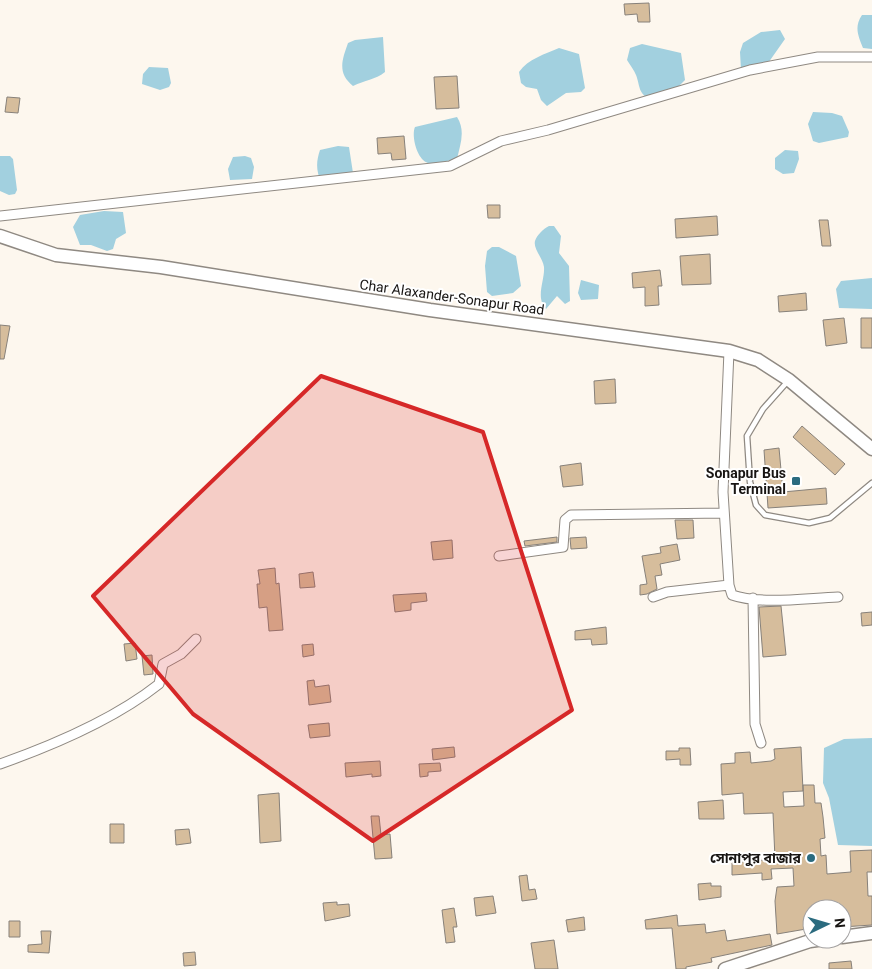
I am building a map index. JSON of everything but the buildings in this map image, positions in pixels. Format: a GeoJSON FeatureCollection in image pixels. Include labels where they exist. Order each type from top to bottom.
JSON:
{"type":"FeatureCollection","features":[{"type":"Feature","properties":{"kind":"main road","name":"Char Alaxander-Sonapur Road"},"geometry":{"type":"LineString","coordinates":[[0,236],[56,255],[161,267],[410,307],[729,351],[758,360],[789,380],[872,449]]}},
{"type":"Feature","properties":{"kind":"main road"},"geometry":{"type":"LineString","coordinates":[[852,935],[872,933]]}},
{"type":"Feature","properties":{"kind":"main road"},"geometry":{"type":"LineString","coordinates":[[725,969],[802,944]]}},
{"type":"Feature","properties":{"kind":"street"},"geometry":{"type":"LineString","coordinates":[[0,216],[450,166],[501,141],[548,130],[750,70],[818,57],[872,57]]}},
{"type":"Feature","properties":{"kind":"street"},"geometry":{"type":"LineString","coordinates":[[729,351],[723,492],[729,585],[732,595],[753,598],[838,597]]}},
{"type":"Feature","properties":{"kind":"street"},"geometry":{"type":"LineString","coordinates":[[499,556],[563,547],[564,520],[571,515],[724,513]]}},
{"type":"Feature","properties":{"kind":"street"},"geometry":{"type":"LineString","coordinates":[[653,597],[667,592],[729,585]]}},
{"type":"Feature","properties":{"kind":"street"},"geometry":{"type":"LineString","coordinates":[[753,598],[755,724],[761,743]]}},
{"type":"Feature","properties":{"kind":"street"},"geometry":{"type":"LineString","coordinates":[[0,764],[36,751],[149,692],[159,684],[163,664],[168,659],[181,654],[196,639]]}},
{"type":"Feature","properties":{"kind":"lane"},"geometry":{"type":"LineString","coordinates":[[789,380],[762,409],[747,436],[750,482],[756,505],[765,515],[809,523],[830,518],[872,483]]}},
{"type":"Feature","properties":{"kind":"highlighted area"},"geometry":{"type":"Polygon","coordinates":[[[321,376],[483,432],[572,710],[373,841],[193,714],[93,596],[321,376]]]}},
{"type":"Feature","properties":{"kind":"water"},"geometry":{"type":"Polygon","coordinates":[[[862,15],[872,15],[872,49],[863,48],[858,35],[857,27],[862,15]]]}},
{"type":"Feature","properties":{"kind":"water"},"geometry":{"type":"Polygon","coordinates":[[[780,30],[785,39],[766,66],[741,70],[740,52],[743,43],[761,32],[780,30]]]}},
{"type":"Feature","properties":{"kind":"water"},"geometry":{"type":"Polygon","coordinates":[[[383,37],[385,72],[353,86],[345,76],[342,66],[348,43],[355,40],[383,37]]]}},
{"type":"Feature","properties":{"kind":"water"},"geometry":{"type":"Polygon","coordinates":[[[642,44],[681,53],[685,80],[677,88],[650,99],[643,95],[635,73],[627,60],[630,48],[642,44]]]}},
{"type":"Feature","properties":{"kind":"water"},"geometry":{"type":"Polygon","coordinates":[[[559,48],[579,54],[585,88],[581,92],[566,93],[547,106],[541,100],[537,89],[526,87],[521,83],[519,72],[532,60],[559,48]]]}},
{"type":"Feature","properties":{"kind":"water"},"geometry":{"type":"Polygon","coordinates":[[[149,67],[168,68],[171,83],[169,87],[160,90],[142,84],[143,74],[149,67]]]}},
{"type":"Feature","properties":{"kind":"water"},"geometry":{"type":"Polygon","coordinates":[[[813,112],[832,113],[842,116],[849,132],[848,137],[819,143],[813,141],[808,124],[813,112]]]}},
{"type":"Feature","properties":{"kind":"water"},"geometry":{"type":"Polygon","coordinates":[[[457,117],[462,133],[457,159],[435,163],[424,161],[416,147],[415,127],[457,117]]]}},
{"type":"Feature","properties":{"kind":"water"},"geometry":{"type":"Polygon","coordinates":[[[338,146],[349,147],[353,173],[321,182],[317,166],[320,150],[338,146]]]}},
{"type":"Feature","properties":{"kind":"water"},"geometry":{"type":"Polygon","coordinates":[[[785,150],[798,151],[799,159],[794,173],[783,174],[775,169],[775,158],[785,150]]]}},
{"type":"Feature","properties":{"kind":"water"},"geometry":{"type":"Polygon","coordinates":[[[0,156],[10,156],[13,159],[17,190],[15,194],[9,195],[0,191],[0,156]]]}},
{"type":"Feature","properties":{"kind":"water"},"geometry":{"type":"Polygon","coordinates":[[[245,156],[251,158],[254,167],[252,179],[230,180],[228,169],[233,157],[245,156]]]}},
{"type":"Feature","properties":{"kind":"water"},"geometry":{"type":"Polygon","coordinates":[[[104,211],[123,212],[126,233],[116,239],[113,249],[107,251],[91,245],[80,245],[73,227],[80,215],[104,211]]]}},
{"type":"Feature","properties":{"kind":"water"},"geometry":{"type":"Polygon","coordinates":[[[549,226],[554,226],[561,236],[559,253],[569,266],[570,301],[565,304],[557,296],[546,309],[541,299],[544,267],[535,241],[542,230],[549,226]]]}},
{"type":"Feature","properties":{"kind":"water"},"geometry":{"type":"Polygon","coordinates":[[[492,247],[499,247],[516,256],[521,286],[513,293],[492,296],[487,292],[485,266],[487,251],[492,247]]]}},
{"type":"Feature","properties":{"kind":"water"},"geometry":{"type":"Polygon","coordinates":[[[872,278],[872,309],[839,308],[836,289],[841,281],[872,278]]]}},
{"type":"Feature","properties":{"kind":"water"},"geometry":{"type":"Polygon","coordinates":[[[581,280],[599,285],[598,299],[581,300],[578,293],[581,280]]]}},
{"type":"Feature","properties":{"kind":"water"},"geometry":{"type":"Polygon","coordinates":[[[872,738],[872,846],[838,845],[829,798],[823,783],[824,748],[844,739],[872,738]]]}},
{"type":"Feature","properties":{"kind":"place","name":"Sonapur Bus Terminal"},"geometry":{"type":"Point","coordinates":[796,481]}},
{"type":"Feature","properties":{"kind":"place","name":"সোনাপুর বাজার"},"geometry":{"type":"Point","coordinates":[811,858]}}]}
